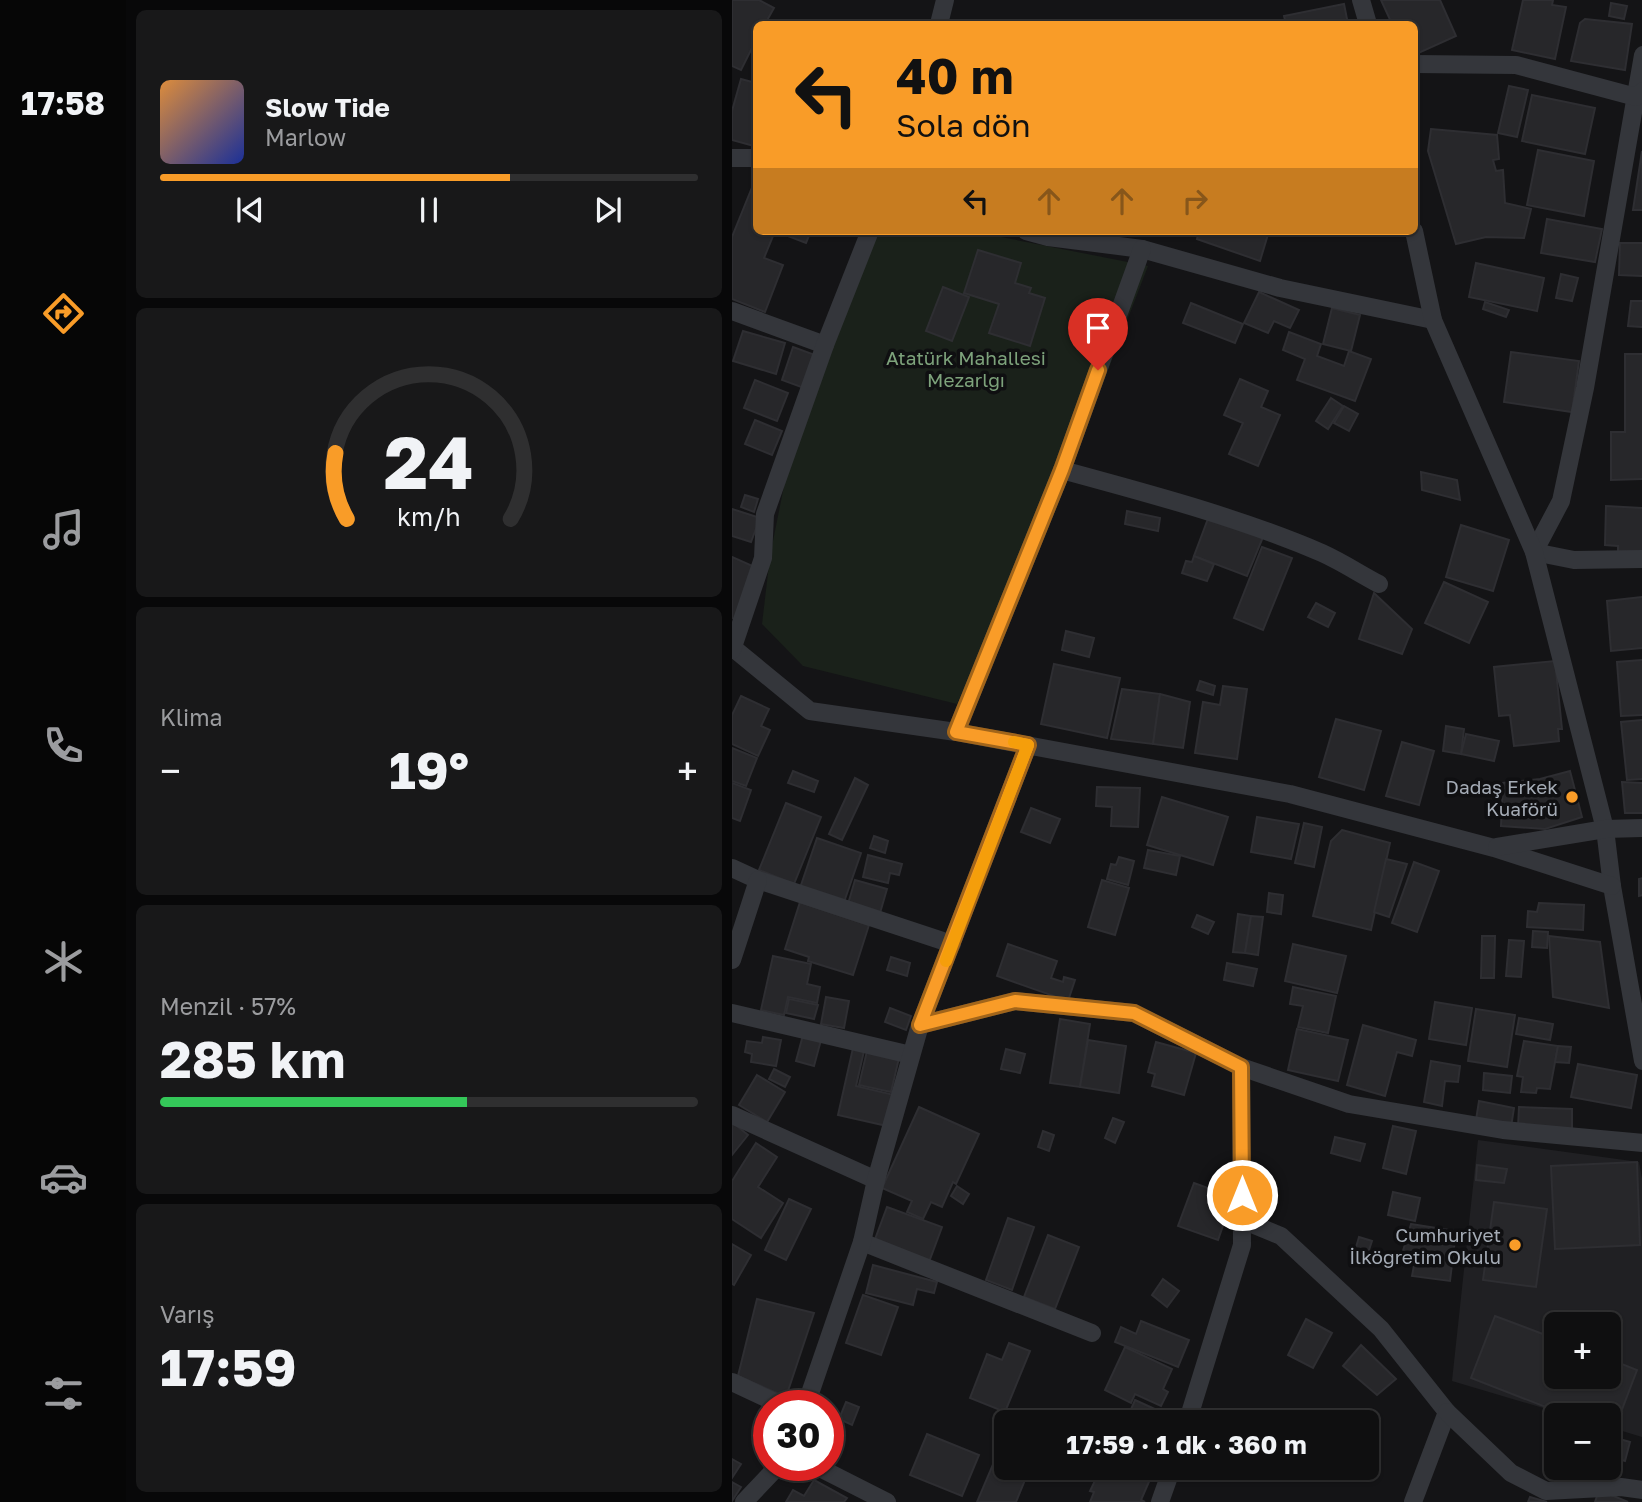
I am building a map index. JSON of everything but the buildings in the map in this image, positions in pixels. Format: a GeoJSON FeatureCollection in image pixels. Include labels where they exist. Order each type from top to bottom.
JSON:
{"type":"FeatureCollection","features":[{"type":"Feature","properties":{"kind":"street"},"geometry":{"type":"LineString","coordinates":[[940,21],[945,0]]}},
{"type":"Feature","properties":{"kind":"street"},"geometry":{"type":"LineString","coordinates":[[1361,0],[1367,21]]}},
{"type":"Feature","properties":{"kind":"street"},"geometry":{"type":"LineString","coordinates":[[1535,552],[1560,501],[1566,476],[1585,388],[1639,94],[1643,55]]}},
{"type":"Feature","properties":{"kind":"street"},"geometry":{"type":"LineString","coordinates":[[1418,64],[1516,65],[1639,94]]}},
{"type":"Feature","properties":{"kind":"street"},"geometry":{"type":"LineString","coordinates":[[732,158],[753,159]]}},
{"type":"Feature","properties":{"kind":"street"},"geometry":{"type":"LineString","coordinates":[[868,235],[825,345],[765,514],[763,558],[732,648],[810,711],[956,732],[1290,794],[1494,848],[1612,886]]}},
{"type":"Feature","properties":{"kind":"street"},"geometry":{"type":"LineString","coordinates":[[1041,235],[1142,249],[1280,288],[1433,320]]}},
{"type":"Feature","properties":{"kind":"street"},"geometry":{"type":"LineString","coordinates":[[1415,235],[1433,320],[1535,552],[1605,829],[1612,886],[1643,1061]]}},
{"type":"Feature","properties":{"kind":"street"},"geometry":{"type":"LineString","coordinates":[[956,732],[1062,470],[1142,249]]}},
{"type":"Feature","properties":{"kind":"street"},"geometry":{"type":"LineString","coordinates":[[732,311],[825,345]]}},
{"type":"Feature","properties":{"kind":"street"},"geometry":{"type":"LineString","coordinates":[[1062,470],[1180,502],[1262,529],[1325,554],[1379,584]]}},
{"type":"Feature","properties":{"kind":"street"},"geometry":{"type":"LineString","coordinates":[[1535,552],[1574,560],[1643,558]]}},
{"type":"Feature","properties":{"kind":"street"},"geometry":{"type":"LineString","coordinates":[[811,1390],[862,1242],[876,1180],[920,1025],[1028,745]]}},
{"type":"Feature","properties":{"kind":"street"},"geometry":{"type":"LineString","coordinates":[[1494,848],[1605,829],[1643,828]]}},
{"type":"Feature","properties":{"kind":"street"},"geometry":{"type":"LineString","coordinates":[[732,868],[758,880],[952,944]]}},
{"type":"Feature","properties":{"kind":"street"},"geometry":{"type":"LineString","coordinates":[[732,960],[758,880]]}},
{"type":"Feature","properties":{"kind":"street"},"geometry":{"type":"LineString","coordinates":[[920,1025],[1015,1001],[1134,1013],[1241,1067],[1349,1104],[1503,1130],[1643,1143]]}},
{"type":"Feature","properties":{"kind":"street"},"geometry":{"type":"LineString","coordinates":[[732,1013],[911,1055]]}},
{"type":"Feature","properties":{"kind":"street"},"geometry":{"type":"LineString","coordinates":[[1191,1410],[1242,1245],[1241,1067]]}},
{"type":"Feature","properties":{"kind":"street"},"geometry":{"type":"LineString","coordinates":[[732,1115],[876,1180]]}},
{"type":"Feature","properties":{"kind":"street"},"geometry":{"type":"LineString","coordinates":[[1242,1220],[1281,1236],[1381,1329],[1447,1412],[1511,1473],[1546,1491],[1621,1487],[1643,1490]]}},
{"type":"Feature","properties":{"kind":"street"},"geometry":{"type":"LineString","coordinates":[[862,1242],[1092,1333]]}},
{"type":"Feature","properties":{"kind":"street"},"geometry":{"type":"LineString","coordinates":[[732,1382],[753,1392]]}},
{"type":"Feature","properties":{"kind":"street"},"geometry":{"type":"LineString","coordinates":[[1413,1502],[1447,1412]]}},
{"type":"Feature","properties":{"kind":"street"},"geometry":{"type":"LineString","coordinates":[[844,1480],[887,1502]]}},
{"type":"Feature","properties":{"kind":"street"},"geometry":{"type":"LineString","coordinates":[[1160,1502],[1168,1480]]}},
{"type":"Feature","properties":{"kind":"street"},"geometry":{"type":"LineString","coordinates":[[744,1502],[764,1481]]}},
{"type":"Feature","properties":{"kind":"shaded area"},"geometry":{"type":"Polygon","coordinates":[[[1478,1140],[1639,1162],[1643,1184],[1642,1437],[1621,1431],[1621,1403],[1544,1403],[1544,1408],[1452,1381],[1478,1140]]]}},
{"type":"Feature","properties":{"kind":"green space","name":"Atatürk Mahallesi Mezarlğı"},"geometry":{"type":"Polygon","coordinates":[[[873,235],[991,235],[1148,266],[1080,443],[957,704],[803,666],[762,624],[770,556],[786,476],[873,235]]]}},
{"type":"Feature","properties":{"kind":"slow traffic"},"geometry":{"type":"LineString","coordinates":[[946,961],[1028,745],[1014,742]]}},
{"type":"Feature","properties":{"kind":"place","name":"Dadaş Erkek Kuaförü"},"geometry":{"type":"Point","coordinates":[1572,797]}},
{"type":"Feature","properties":{"kind":"place","name":"Cumhuriyet İlköğretim Okulu"},"geometry":{"type":"Point","coordinates":[1515,1245]}},
{"type":"Feature","properties":{"kind":"route"},"geometry":{"type":"LineString","coordinates":[[1098,370],[1062,470],[956,732],[1028,745],[920,1025],[1015,1001],[1134,1013],[1241,1067],[1242,1195]]}}]}
